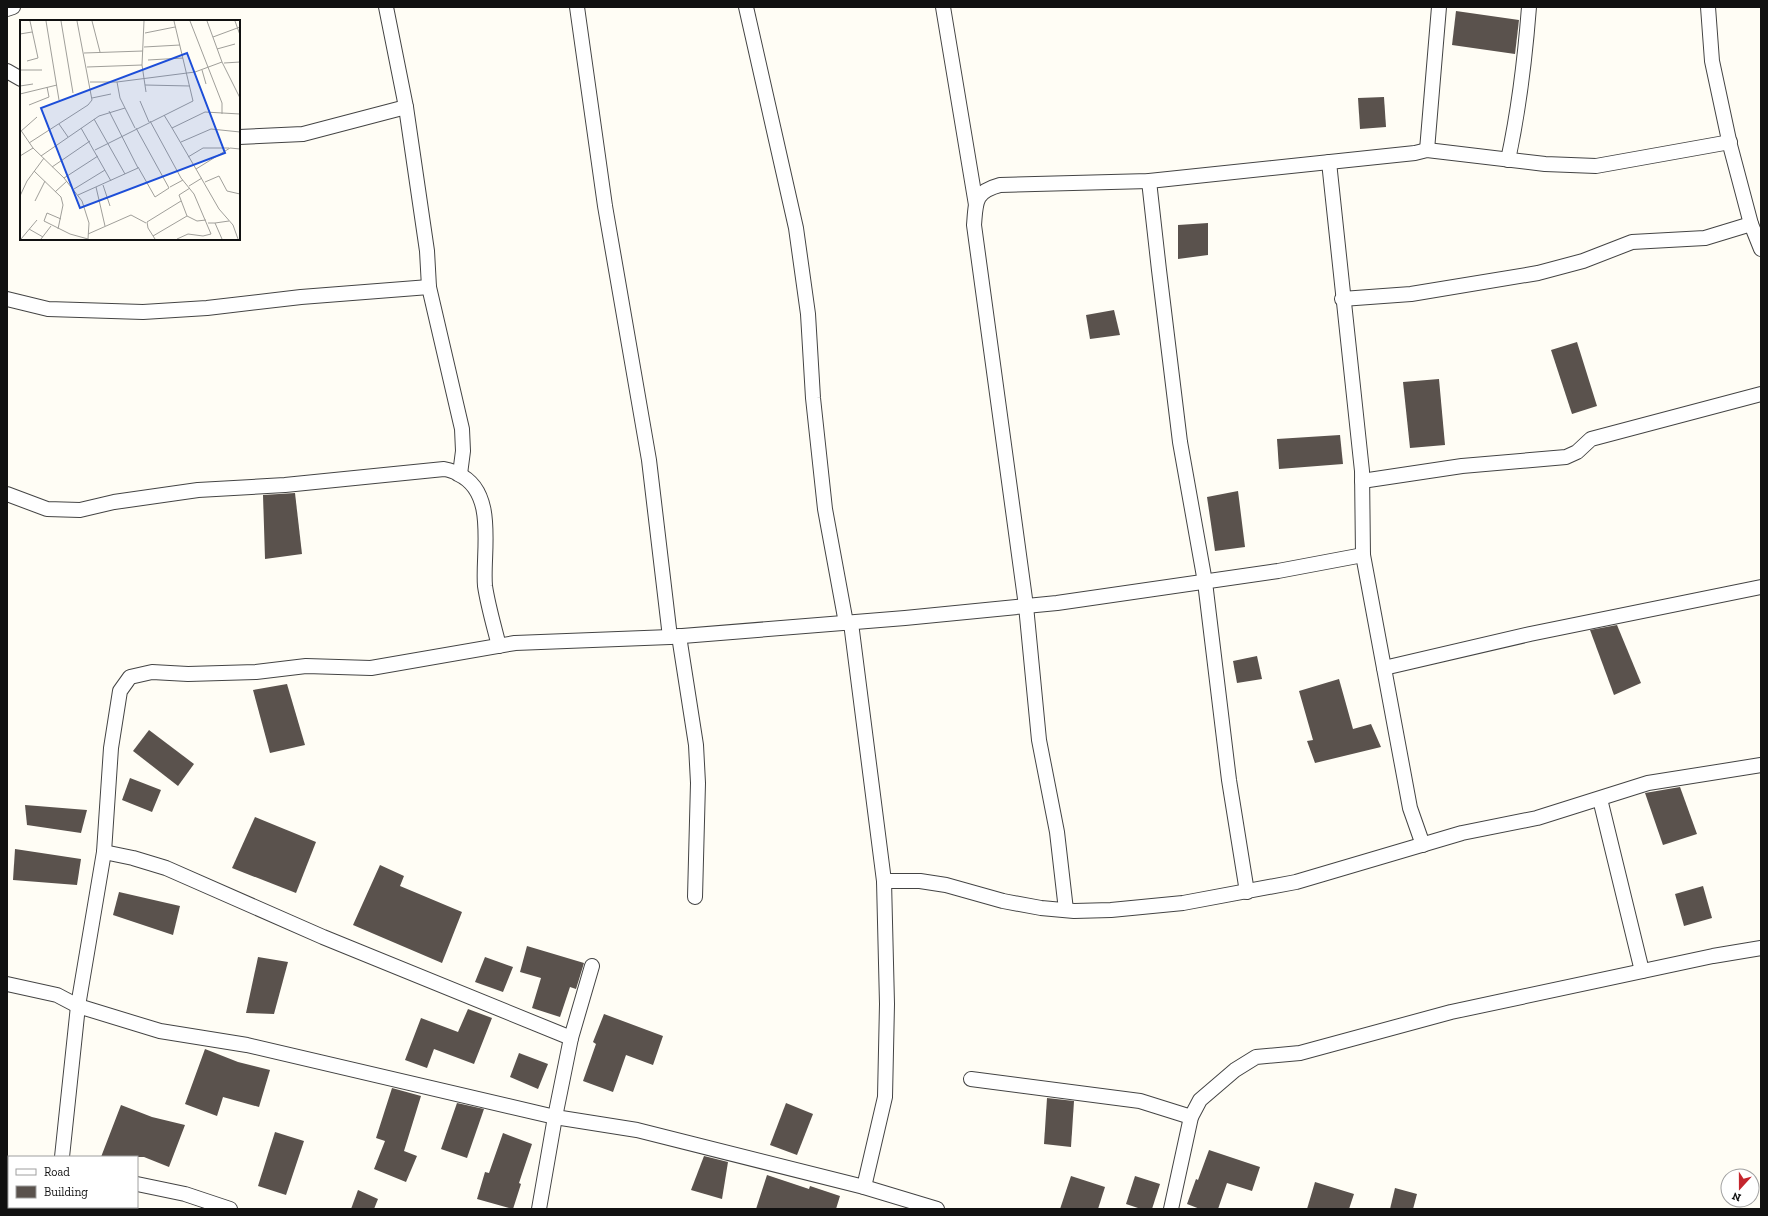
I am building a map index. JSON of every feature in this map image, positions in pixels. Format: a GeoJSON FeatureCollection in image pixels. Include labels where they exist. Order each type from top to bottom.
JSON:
{"type":"FeatureCollection","features":[{"type":"Feature","properties":{"kind":"street"},"geometry":{"type":"LineString","coordinates":[[7,9],[13,7]]}},
{"type":"Feature","properties":{"kind":"street"},"geometry":{"type":"LineString","coordinates":[[386,7],[406,107],[427,251],[429,287],[462,429],[463,451],[460,474]]}},
{"type":"Feature","properties":{"kind":"street"},"geometry":{"type":"LineString","coordinates":[[577,7],[605,206],[649,460],[675,637],[697,753],[698,783],[695,897]]}},
{"type":"Feature","properties":{"kind":"street"},"geometry":{"type":"LineString","coordinates":[[746,7],[796,228],[808,314],[813,398],[825,509],[848,623],[884,880],[888,1004],[885,1097],[864,1188]]}},
{"type":"Feature","properties":{"kind":"street"},"geometry":{"type":"LineString","coordinates":[[943,7],[976,205],[974,225],[1026,606],[1039,740],[1057,832],[1066,910]]}},
{"type":"Feature","properties":{"kind":"street"},"geometry":{"type":"LineString","coordinates":[[1427,150],[1438,7]]}},
{"type":"Feature","properties":{"kind":"street"},"geometry":{"type":"LineString","coordinates":[[1508,160],[1524,66],[1529,7]]}},
{"type":"Feature","properties":{"kind":"street"},"geometry":{"type":"LineString","coordinates":[[1708,7],[1712,61],[1730,142],[1751,224],[1761,249]]}},
{"type":"Feature","properties":{"kind":"street"},"geometry":{"type":"LineString","coordinates":[[7,71],[20,78]]}},
{"type":"Feature","properties":{"kind":"street"},"geometry":{"type":"LineString","coordinates":[[240,137],[303,134],[406,107]]}},
{"type":"Feature","properties":{"kind":"street"},"geometry":{"type":"LineString","coordinates":[[976,205],[982,192],[988,188],[1000,185],[1149,181],[1427,150],[1545,164],[1596,166],[1730,142]]}},
{"type":"Feature","properties":{"kind":"street"},"geometry":{"type":"LineString","coordinates":[[1329,162],[1362,481],[1363,555],[1410,808],[1423,845]]}},
{"type":"Feature","properties":{"kind":"street"},"geometry":{"type":"LineString","coordinates":[[1149,181],[1158,270],[1180,442],[1205,582],[1229,780],[1247,892]]}},
{"type":"Feature","properties":{"kind":"street"},"geometry":{"type":"LineString","coordinates":[[1342,299],[1411,294],[1538,274],[1583,261],[1632,242],[1705,238],[1751,224]]}},
{"type":"Feature","properties":{"kind":"street"},"geometry":{"type":"LineString","coordinates":[[7,299],[48,309],[143,312],[207,308],[429,287]]}},
{"type":"Feature","properties":{"kind":"street"},"geometry":{"type":"LineString","coordinates":[[1362,481],[1462,466],[1566,457],[1578,452],[1591,439],[1761,394]]}},
{"type":"Feature","properties":{"kind":"street"},"geometry":{"type":"LineString","coordinates":[[7,494],[47,509],[80,510],[114,502],[198,490],[285,485],[444,469],[460,474],[472,485],[482,502],[486,527],[485,586],[498,646]]}},
{"type":"Feature","properties":{"kind":"street"},"geometry":{"type":"LineString","coordinates":[[62,1156],[78,1006],[104,852],[111,748],[120,691],[130,677],[152,672],[188,674],[256,672],[306,666],[371,668],[515,643],[556,640],[675,637],[848,623],[1026,606],[1278,572],[1363,555]]}},
{"type":"Feature","properties":{"kind":"street"},"geometry":{"type":"LineString","coordinates":[[1384,668],[1530,634],[1761,587]]}},
{"type":"Feature","properties":{"kind":"street"},"geometry":{"type":"LineString","coordinates":[[884,880],[926,882],[946,885],[1003,901],[1042,908],[1066,910],[1111,910],[1183,903],[1296,882],[1462,833],[1537,818],[1648,784],[1761,765]]}},
{"type":"Feature","properties":{"kind":"street"},"geometry":{"type":"LineString","coordinates":[[1600,798],[1642,971]]}},
{"type":"Feature","properties":{"kind":"street"},"geometry":{"type":"LineString","coordinates":[[104,852],[133,858],[166,868],[323,937],[393,964],[571,1038]]}},
{"type":"Feature","properties":{"kind":"street"},"geometry":{"type":"LineString","coordinates":[[1170,1209],[1191,1117],[1200,1100],[1235,1070],[1256,1057],[1300,1053],[1452,1012],[1713,956],[1761,948]]}},
{"type":"Feature","properties":{"kind":"street"},"geometry":{"type":"LineString","coordinates":[[539,1209],[571,1038],[592,966]]}},
{"type":"Feature","properties":{"kind":"street"},"geometry":{"type":"LineString","coordinates":[[7,984],[57,995],[78,1006],[160,1031],[247,1045],[555,1117],[637,1130],[864,1188],[937,1209]]}},
{"type":"Feature","properties":{"kind":"street"},"geometry":{"type":"LineString","coordinates":[[971,1079],[1140,1101],[1191,1117]]}},
{"type":"Feature","properties":{"kind":"street"},"geometry":{"type":"LineString","coordinates":[[138,1184],[185,1194],[230,1209]]}},
{"type":"Feature","properties":{"kind":"building"},"geometry":{"type":"Polygon","coordinates":[[[1456,11],[1519,20],[1515,54],[1452,45],[1456,11]]]}},
{"type":"Feature","properties":{"kind":"building"},"geometry":{"type":"Polygon","coordinates":[[[1384,97],[1386,127],[1360,129],[1358,98],[1384,97]]]}},
{"type":"Feature","properties":{"kind":"building"},"geometry":{"type":"Polygon","coordinates":[[[1208,223],[1208,255],[1178,259],[1178,225],[1208,223]]]}},
{"type":"Feature","properties":{"kind":"building"},"geometry":{"type":"Polygon","coordinates":[[[1114,310],[1120,335],[1090,339],[1086,315],[1114,310]]]}},
{"type":"Feature","properties":{"kind":"building"},"geometry":{"type":"Polygon","coordinates":[[[1577,342],[1597,406],[1572,414],[1551,350],[1577,342]]]}},
{"type":"Feature","properties":{"kind":"building"},"geometry":{"type":"Polygon","coordinates":[[[1439,379],[1445,445],[1410,448],[1403,382],[1439,379]]]}},
{"type":"Feature","properties":{"kind":"building"},"geometry":{"type":"Polygon","coordinates":[[[1340,435],[1343,464],[1279,469],[1277,439],[1340,435]]]}},
{"type":"Feature","properties":{"kind":"building"},"geometry":{"type":"Polygon","coordinates":[[[1238,491],[1245,547],[1215,551],[1207,497],[1238,491]]]}},
{"type":"Feature","properties":{"kind":"building"},"geometry":{"type":"Polygon","coordinates":[[[295,493],[302,554],[265,559],[263,495],[295,493]]]}},
{"type":"Feature","properties":{"kind":"building"},"geometry":{"type":"Polygon","coordinates":[[[1617,625],[1641,683],[1614,695],[1590,630],[1617,625]]]}},
{"type":"Feature","properties":{"kind":"building"},"geometry":{"type":"Polygon","coordinates":[[[1257,656],[1262,679],[1237,683],[1233,661],[1257,656]]]}},
{"type":"Feature","properties":{"kind":"building"},"geometry":{"type":"Polygon","coordinates":[[[1339,679],[1353,729],[1371,724],[1381,747],[1315,763],[1307,741],[1313,740],[1299,691],[1339,679]]]}},
{"type":"Feature","properties":{"kind":"building"},"geometry":{"type":"Polygon","coordinates":[[[287,684],[305,745],[270,753],[253,690],[287,684]]]}},
{"type":"Feature","properties":{"kind":"building"},"geometry":{"type":"Polygon","coordinates":[[[149,730],[194,764],[178,786],[133,751],[149,730]]]}},
{"type":"Feature","properties":{"kind":"building"},"geometry":{"type":"Polygon","coordinates":[[[130,778],[161,790],[152,812],[122,800],[130,778]]]}},
{"type":"Feature","properties":{"kind":"building"},"geometry":{"type":"Polygon","coordinates":[[[1680,787],[1697,834],[1663,845],[1645,793],[1680,787]]]}},
{"type":"Feature","properties":{"kind":"building"},"geometry":{"type":"Polygon","coordinates":[[[25,805],[87,810],[81,833],[27,825],[25,805]]]}},
{"type":"Feature","properties":{"kind":"building"},"geometry":{"type":"Polygon","coordinates":[[[255,817],[316,842],[296,893],[232,868],[255,817]]]}},
{"type":"Feature","properties":{"kind":"building"},"geometry":{"type":"Polygon","coordinates":[[[15,849],[81,859],[77,885],[13,880],[15,849]]]}},
{"type":"Feature","properties":{"kind":"building"},"geometry":{"type":"Polygon","coordinates":[[[380,865],[404,876],[400,886],[462,912],[442,963],[353,925],[380,865]]]}},
{"type":"Feature","properties":{"kind":"building"},"geometry":{"type":"Polygon","coordinates":[[[1703,886],[1712,918],[1684,926],[1675,894],[1703,886]]]}},
{"type":"Feature","properties":{"kind":"building"},"geometry":{"type":"Polygon","coordinates":[[[119,892],[180,906],[173,935],[113,915],[119,892]]]}},
{"type":"Feature","properties":{"kind":"building"},"geometry":{"type":"Polygon","coordinates":[[[527,946],[584,963],[576,989],[570,987],[560,1017],[532,1008],[541,978],[520,972],[527,946]]]}},
{"type":"Feature","properties":{"kind":"building"},"geometry":{"type":"Polygon","coordinates":[[[258,957],[288,962],[274,1014],[246,1013],[258,957]]]}},
{"type":"Feature","properties":{"kind":"building"},"geometry":{"type":"Polygon","coordinates":[[[485,957],[513,967],[503,992],[475,982],[485,957]]]}},
{"type":"Feature","properties":{"kind":"building"},"geometry":{"type":"Polygon","coordinates":[[[468,1009],[492,1018],[474,1064],[434,1049],[427,1068],[405,1060],[421,1018],[458,1032],[468,1009]]]}},
{"type":"Feature","properties":{"kind":"building"},"geometry":{"type":"Polygon","coordinates":[[[604,1014],[663,1036],[653,1065],[626,1055],[613,1092],[583,1081],[596,1044],[593,1042],[604,1014]]]}},
{"type":"Feature","properties":{"kind":"building"},"geometry":{"type":"Polygon","coordinates":[[[205,1049],[238,1062],[270,1070],[259,1107],[223,1097],[217,1116],[185,1104],[205,1049]]]}},
{"type":"Feature","properties":{"kind":"building"},"geometry":{"type":"Polygon","coordinates":[[[519,1053],[548,1064],[538,1089],[510,1077],[519,1053]]]}},
{"type":"Feature","properties":{"kind":"building"},"geometry":{"type":"Polygon","coordinates":[[[392,1088],[421,1096],[404,1151],[417,1156],[406,1182],[374,1169],[385,1141],[376,1138],[392,1088]]]}},
{"type":"Feature","properties":{"kind":"building"},"geometry":{"type":"Polygon","coordinates":[[[1047,1098],[1074,1101],[1071,1147],[1044,1144],[1047,1098]]]}},
{"type":"Feature","properties":{"kind":"building"},"geometry":{"type":"Polygon","coordinates":[[[457,1103],[484,1109],[467,1158],[441,1149],[457,1103]]]}},
{"type":"Feature","properties":{"kind":"building"},"geometry":{"type":"Polygon","coordinates":[[[786,1103],[813,1114],[797,1155],[770,1145],[786,1103]]]}},
{"type":"Feature","properties":{"kind":"building"},"geometry":{"type":"Polygon","coordinates":[[[121,1105],[152,1117],[185,1125],[169,1167],[138,1156],[101,1156],[121,1105]]]}},
{"type":"Feature","properties":{"kind":"building"},"geometry":{"type":"Polygon","coordinates":[[[275,1132],[304,1141],[286,1195],[258,1186],[275,1132]]]}},
{"type":"Feature","properties":{"kind":"building"},"geometry":{"type":"Polygon","coordinates":[[[503,1133],[532,1144],[519,1183],[521,1184],[513,1209],[477,1199],[485,1172],[489,1173],[503,1133]]]}},
{"type":"Feature","properties":{"kind":"building"},"geometry":{"type":"Polygon","coordinates":[[[1209,1150],[1260,1167],[1252,1191],[1227,1183],[1218,1209],[1200,1209],[1187,1204],[1209,1150]]]}},
{"type":"Feature","properties":{"kind":"building"},"geometry":{"type":"Polygon","coordinates":[[[704,1156],[728,1162],[722,1199],[691,1190],[704,1156]]]}},
{"type":"Feature","properties":{"kind":"building"},"geometry":{"type":"Polygon","coordinates":[[[767,1175],[809,1189],[810,1186],[840,1196],[836,1209],[756,1209],[767,1175]]]}},
{"type":"Feature","properties":{"kind":"building"},"geometry":{"type":"Polygon","coordinates":[[[1071,1176],[1105,1187],[1098,1209],[1060,1209],[1071,1176]]]}},
{"type":"Feature","properties":{"kind":"building"},"geometry":{"type":"Polygon","coordinates":[[[1135,1176],[1160,1184],[1152,1209],[1141,1209],[1126,1204],[1135,1176]]]}},
{"type":"Feature","properties":{"kind":"building"},"geometry":{"type":"Polygon","coordinates":[[[1315,1182],[1354,1194],[1349,1209],[1307,1209],[1315,1182]]]}},
{"type":"Feature","properties":{"kind":"building"},"geometry":{"type":"Polygon","coordinates":[[[1395,1188],[1417,1194],[1413,1209],[1390,1209],[1395,1188]]]}},
{"type":"Feature","properties":{"kind":"building"},"geometry":{"type":"Polygon","coordinates":[[[358,1190],[378,1199],[374,1209],[351,1209],[358,1190]]]}}]}
